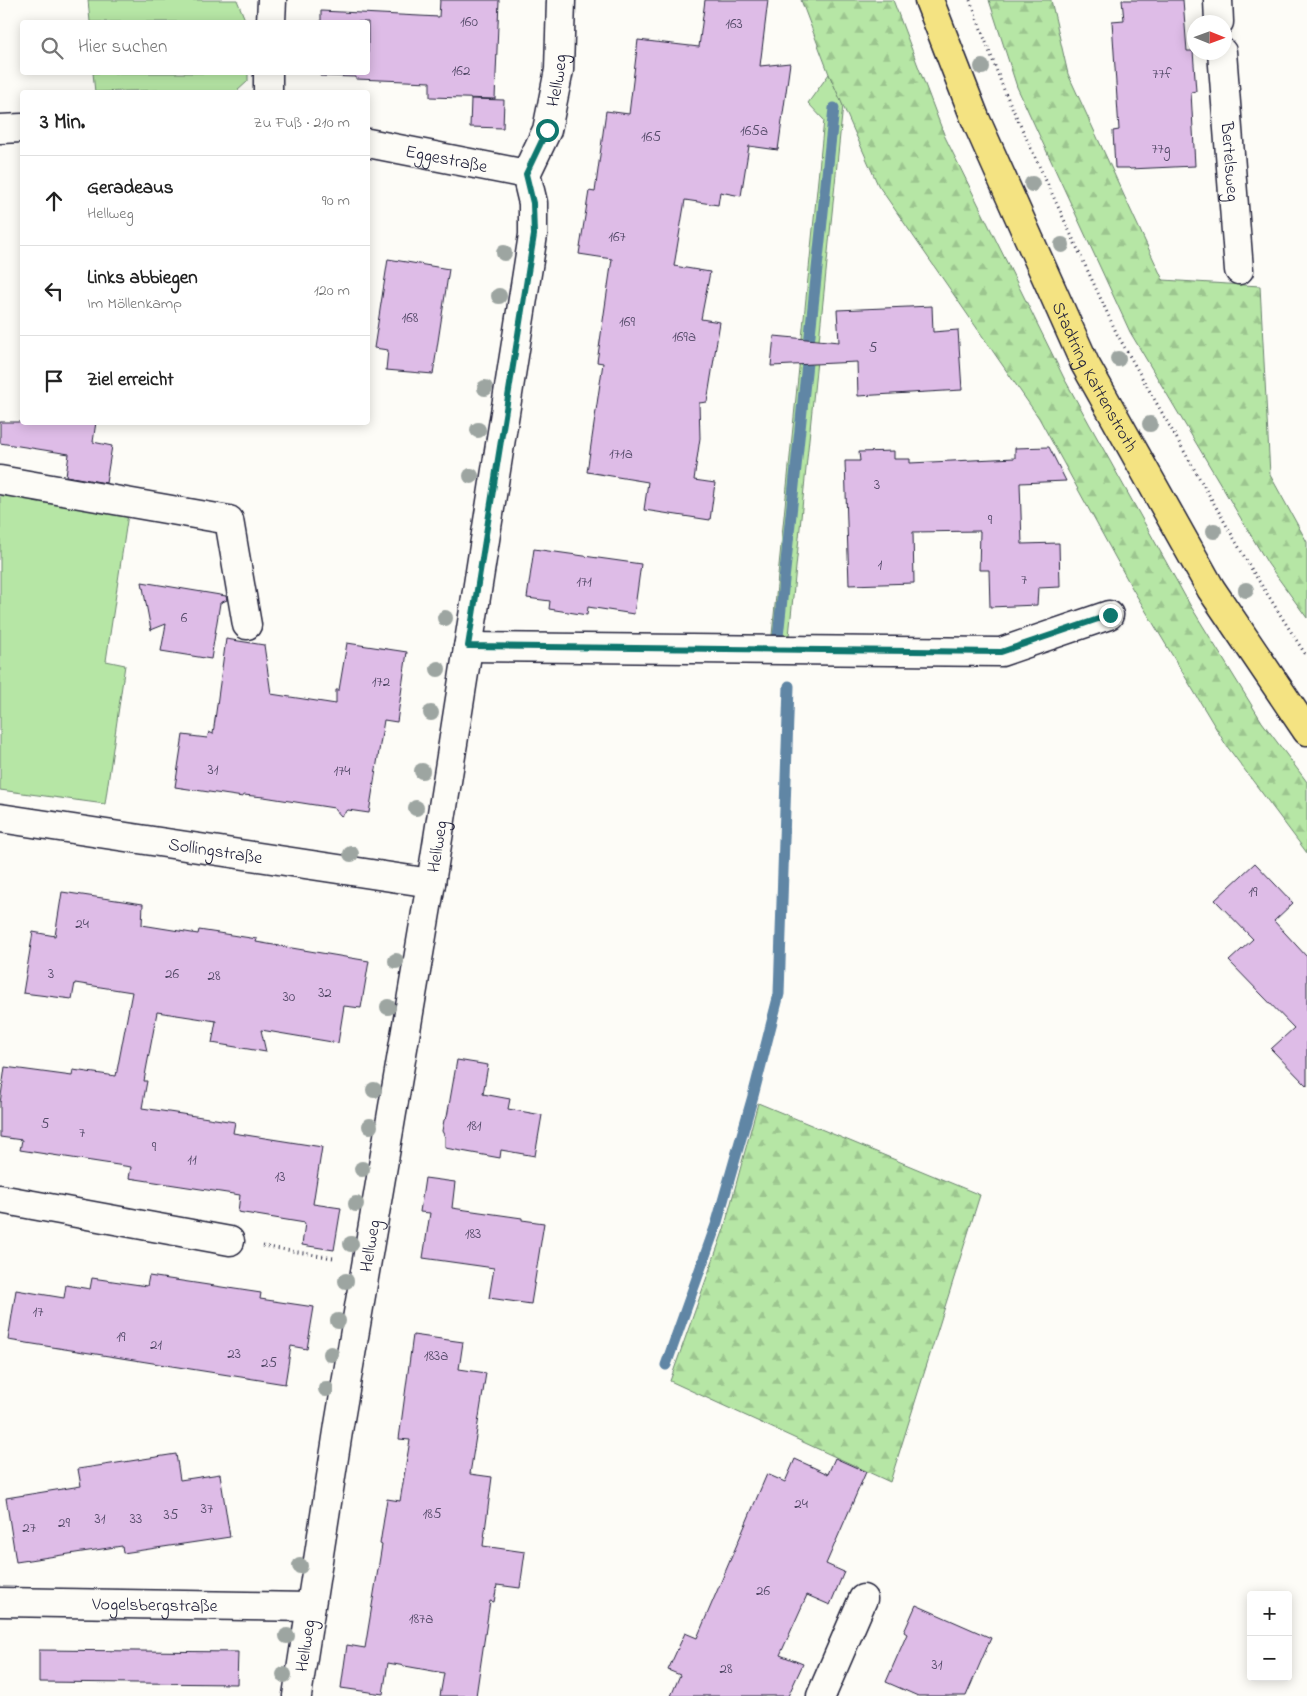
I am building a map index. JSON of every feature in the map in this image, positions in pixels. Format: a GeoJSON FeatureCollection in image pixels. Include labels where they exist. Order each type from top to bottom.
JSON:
{"type":"FeatureCollection","features":[{"type":"Feature","properties":{"kind":"main road","name":"Stadtring Kattenstroth"},"geometry":{"type":"LineString","coordinates":[[929,0],[975,118],[1084,364],[1211,589],[1307,731]]}},
{"type":"Feature","properties":{"kind":"street"},"geometry":{"type":"LineString","coordinates":[[271,20],[272,0]]}},
{"type":"Feature","properties":{"kind":"street","name":"Hellweg"},"geometry":{"type":"LineString","coordinates":[[296,1696],[430,883],[534,235],[533,203],[526,174],[547,130],[559,70],[561,0]]}},
{"type":"Feature","properties":{"kind":"street"},"geometry":{"type":"LineString","coordinates":[[1218,0],[1219,15]]}},
{"type":"Feature","properties":{"kind":"street","name":"Bertelsweg"},"geometry":{"type":"LineString","coordinates":[[1223,60],[1239,270]]}},
{"type":"Feature","properties":{"kind":"street"},"geometry":{"type":"LineString","coordinates":[[268,75],[268,90]]}},
{"type":"Feature","properties":{"kind":"street"},"geometry":{"type":"LineString","coordinates":[[0,129],[20,128]]}},
{"type":"Feature","properties":{"kind":"street","name":"Eggestraße"},"geometry":{"type":"LineString","coordinates":[[370,142],[526,174]]}},
{"type":"Feature","properties":{"kind":"street"},"geometry":{"type":"LineString","coordinates":[[0,480],[229,520],[247,625]]}},
{"type":"Feature","properties":{"kind":"street"},"geometry":{"type":"LineString","coordinates":[[468,646],[1001,652],[1110,615]]}},
{"type":"Feature","properties":{"kind":"street","name":"Sollingstraße"},"geometry":{"type":"LineString","coordinates":[[0,818],[430,883]]}},
{"type":"Feature","properties":{"kind":"street"},"geometry":{"type":"LineString","coordinates":[[0,1199],[230,1241]]}},
{"type":"Feature","properties":{"kind":"street"},"geometry":{"type":"LineString","coordinates":[[821,1696],[863,1599]]}},
{"type":"Feature","properties":{"kind":"street","name":"Vogelsbergstraße"},"geometry":{"type":"LineString","coordinates":[[0,1602],[310,1608]]}},
{"type":"Feature","properties":{"kind":"path"},"geometry":{"type":"LineString","coordinates":[[970,0],[1004,90],[1117,334],[1252,570],[1307,657]]}},
{"type":"Feature","properties":{"kind":"path"},"geometry":{"type":"LineString","coordinates":[[230,1241],[367,1264]]}},
{"type":"Feature","properties":{"kind":"green space"},"geometry":{"type":"Polygon","coordinates":[[[88,0],[237,0],[245,20],[90,20],[88,0]]]}},
{"type":"Feature","properties":{"kind":"green space"},"geometry":{"type":"Polygon","coordinates":[[[801,0],[893,0],[945,137],[1065,380],[1190,605],[1262,722],[1307,782],[1307,853],[1226,745],[1132,588],[1039,418],[878,185],[829,74],[801,0]]]}},
{"type":"Feature","properties":{"kind":"green space"},"geometry":{"type":"Polygon","coordinates":[[[989,0],[1051,0],[1068,74],[1163,280],[1260,286],[1270,475],[1307,542],[1307,618],[1268,564],[1130,332],[1017,87],[989,0]]]}},
{"type":"Feature","properties":{"kind":"green space"},"geometry":{"type":"Polygon","coordinates":[[[829,74],[843,105],[789,636],[772,635],[824,120],[808,103],[829,74]]]}},
{"type":"Feature","properties":{"kind":"green space"},"geometry":{"type":"Polygon","coordinates":[[[93,75],[248,75],[248,81],[238,90],[95,90],[93,75]]]}},
{"type":"Feature","properties":{"kind":"green space"},"geometry":{"type":"Polygon","coordinates":[[[0,494],[128,514],[106,661],[125,665],[105,804],[0,790],[0,494]]]}},
{"type":"Feature","properties":{"kind":"green space"},"geometry":{"type":"Polygon","coordinates":[[[758,1103],[980,1195],[890,1482],[670,1381],[724,1229],[758,1103]]]}},
{"type":"Feature","properties":{"kind":"building"},"geometry":{"type":"Polygon","coordinates":[[[440,0],[499,0],[495,99],[430,97],[430,82],[320,76],[370,75],[370,20],[321,20],[321,11],[439,17],[440,0]]]}},
{"type":"Feature","properties":{"kind":"building"},"geometry":{"type":"Polygon","coordinates":[[[705,0],[768,0],[760,66],[790,63],[778,150],[749,146],[741,196],[720,192],[718,205],[685,200],[674,266],[710,272],[701,319],[720,322],[707,402],[699,403],[700,438],[694,480],[715,483],[710,520],[644,510],[648,482],[587,472],[603,363],[597,362],[612,259],[579,254],[589,191],[595,192],[606,111],[629,114],[638,40],[699,47],[705,0]]]}},
{"type":"Feature","properties":{"kind":"building"},"geometry":{"type":"Polygon","coordinates":[[[1122,0],[1183,0],[1187,60],[1194,60],[1196,91],[1191,92],[1195,166],[1115,168],[1113,131],[1119,130],[1112,21],[1124,20],[1122,0]]]}},
{"type":"Feature","properties":{"kind":"building"},"geometry":{"type":"Polygon","coordinates":[[[471,99],[504,100],[503,128],[470,127],[471,99]]]}},
{"type":"Feature","properties":{"kind":"building"},"geometry":{"type":"Polygon","coordinates":[[[388,259],[449,269],[433,374],[386,370],[388,350],[374,348],[388,259]]]}},
{"type":"Feature","properties":{"kind":"building"},"geometry":{"type":"Polygon","coordinates":[[[932,306],[933,332],[958,330],[962,390],[858,396],[857,362],[771,366],[774,336],[839,342],[837,310],[932,306]]]}},
{"type":"Feature","properties":{"kind":"building"},"geometry":{"type":"Polygon","coordinates":[[[0,422],[20,422],[20,425],[96,425],[93,442],[112,446],[106,483],[66,476],[69,454],[0,443],[0,422]]]}},
{"type":"Feature","properties":{"kind":"building"},"geometry":{"type":"Polygon","coordinates":[[[1049,447],[1066,481],[1020,483],[1022,544],[1059,543],[1060,587],[1038,588],[1037,605],[990,607],[989,570],[979,570],[980,531],[913,532],[914,583],[849,585],[845,461],[860,461],[859,452],[894,451],[894,459],[910,459],[910,463],[1015,458],[1015,448],[1049,447]]]}},
{"type":"Feature","properties":{"kind":"building"},"geometry":{"type":"Polygon","coordinates":[[[534,549],[641,564],[634,614],[588,607],[587,615],[549,609],[550,601],[527,598],[534,549]]]}},
{"type":"Feature","properties":{"kind":"building"},"geometry":{"type":"Polygon","coordinates":[[[142,582],[226,596],[227,600],[220,603],[211,659],[161,651],[166,624],[151,630],[142,582]]]}},
{"type":"Feature","properties":{"kind":"building"},"geometry":{"type":"Polygon","coordinates":[[[226,639],[264,645],[271,694],[336,704],[336,690],[339,690],[347,643],[407,652],[397,722],[384,720],[369,813],[348,810],[341,816],[334,808],[264,797],[243,795],[243,797],[175,787],[183,735],[207,738],[209,732],[213,734],[226,639]]]}},
{"type":"Feature","properties":{"kind":"building"},"geometry":{"type":"Polygon","coordinates":[[[1255,863],[1293,903],[1274,921],[1307,957],[1307,1086],[1271,1049],[1294,1028],[1229,961],[1253,939],[1215,900],[1255,863]]]}},
{"type":"Feature","properties":{"kind":"building"},"geometry":{"type":"Polygon","coordinates":[[[62,892],[143,904],[142,925],[198,934],[199,930],[257,939],[256,942],[369,961],[361,1008],[344,1006],[338,1043],[261,1030],[266,1052],[212,1043],[216,1021],[157,1012],[144,1081],[147,1081],[142,1108],[235,1122],[233,1133],[322,1147],[313,1204],[341,1208],[334,1250],[302,1245],[305,1223],[238,1212],[240,1195],[129,1178],[131,1167],[20,1150],[22,1140],[0,1137],[0,1103],[5,1067],[72,1076],[73,1070],[116,1076],[132,992],[75,983],[72,999],[23,993],[33,932],[55,936],[62,892]]]}},
{"type":"Feature","properties":{"kind":"building"},"geometry":{"type":"Polygon","coordinates":[[[457,1060],[488,1065],[483,1094],[510,1099],[508,1109],[542,1115],[535,1156],[501,1150],[500,1158],[445,1148],[445,1137],[442,1131],[444,1120],[447,1117],[457,1060]]]}},
{"type":"Feature","properties":{"kind":"building"},"geometry":{"type":"Polygon","coordinates":[[[425,1178],[455,1182],[452,1208],[544,1223],[531,1304],[489,1298],[494,1268],[423,1258],[430,1213],[420,1212],[425,1178]]]}},
{"type":"Feature","properties":{"kind":"building"},"geometry":{"type":"Polygon","coordinates":[[[149,1276],[261,1293],[260,1299],[314,1307],[307,1349],[291,1346],[285,1384],[8,1340],[16,1290],[64,1298],[66,1285],[90,1289],[92,1278],[147,1286],[149,1276]]]}},
{"type":"Feature","properties":{"kind":"building"},"geometry":{"type":"Polygon","coordinates":[[[413,1335],[463,1342],[459,1369],[486,1373],[470,1474],[492,1477],[483,1546],[525,1552],[520,1588],[497,1585],[494,1602],[490,1601],[476,1696],[440,1696],[444,1673],[388,1663],[383,1694],[341,1688],[347,1645],[365,1648],[382,1545],[380,1544],[387,1499],[400,1501],[410,1440],[399,1439],[413,1335]]]}},
{"type":"Feature","properties":{"kind":"building"},"geometry":{"type":"Polygon","coordinates":[[[176,1454],[180,1480],[220,1474],[230,1537],[123,1553],[122,1546],[16,1562],[6,1498],[81,1486],[78,1469],[176,1454]]]}},
{"type":"Feature","properties":{"kind":"building"},"geometry":{"type":"Polygon","coordinates":[[[835,1458],[866,1472],[826,1564],[844,1572],[830,1605],[807,1595],[780,1655],[803,1664],[788,1696],[671,1696],[680,1675],[668,1670],[685,1633],[697,1638],[767,1474],[785,1482],[795,1459],[828,1474],[835,1458]]]}},
{"type":"Feature","properties":{"kind":"building"},"geometry":{"type":"Polygon","coordinates":[[[916,1605],[991,1638],[966,1696],[918,1696],[886,1682],[907,1634],[904,1632],[916,1605]]]}},
{"type":"Feature","properties":{"kind":"building"},"geometry":{"type":"Polygon","coordinates":[[[39,1650],[238,1652],[237,1684],[39,1682],[39,1650]]]}},
{"type":"Feature","properties":{"kind":"waterway"},"geometry":{"type":"LineString","coordinates":[[778,637],[834,108]]}},
{"type":"Feature","properties":{"kind":"waterway"},"geometry":{"type":"LineString","coordinates":[[666,1365],[717,1222],[753,1096],[779,994],[789,686]]}},
{"type":"Feature","properties":{"kind":"route"},"geometry":{"type":"LineString","coordinates":[[547,130],[526,174],[533,203],[534,235],[468,646],[1001,652],[1110,615]]}}]}
